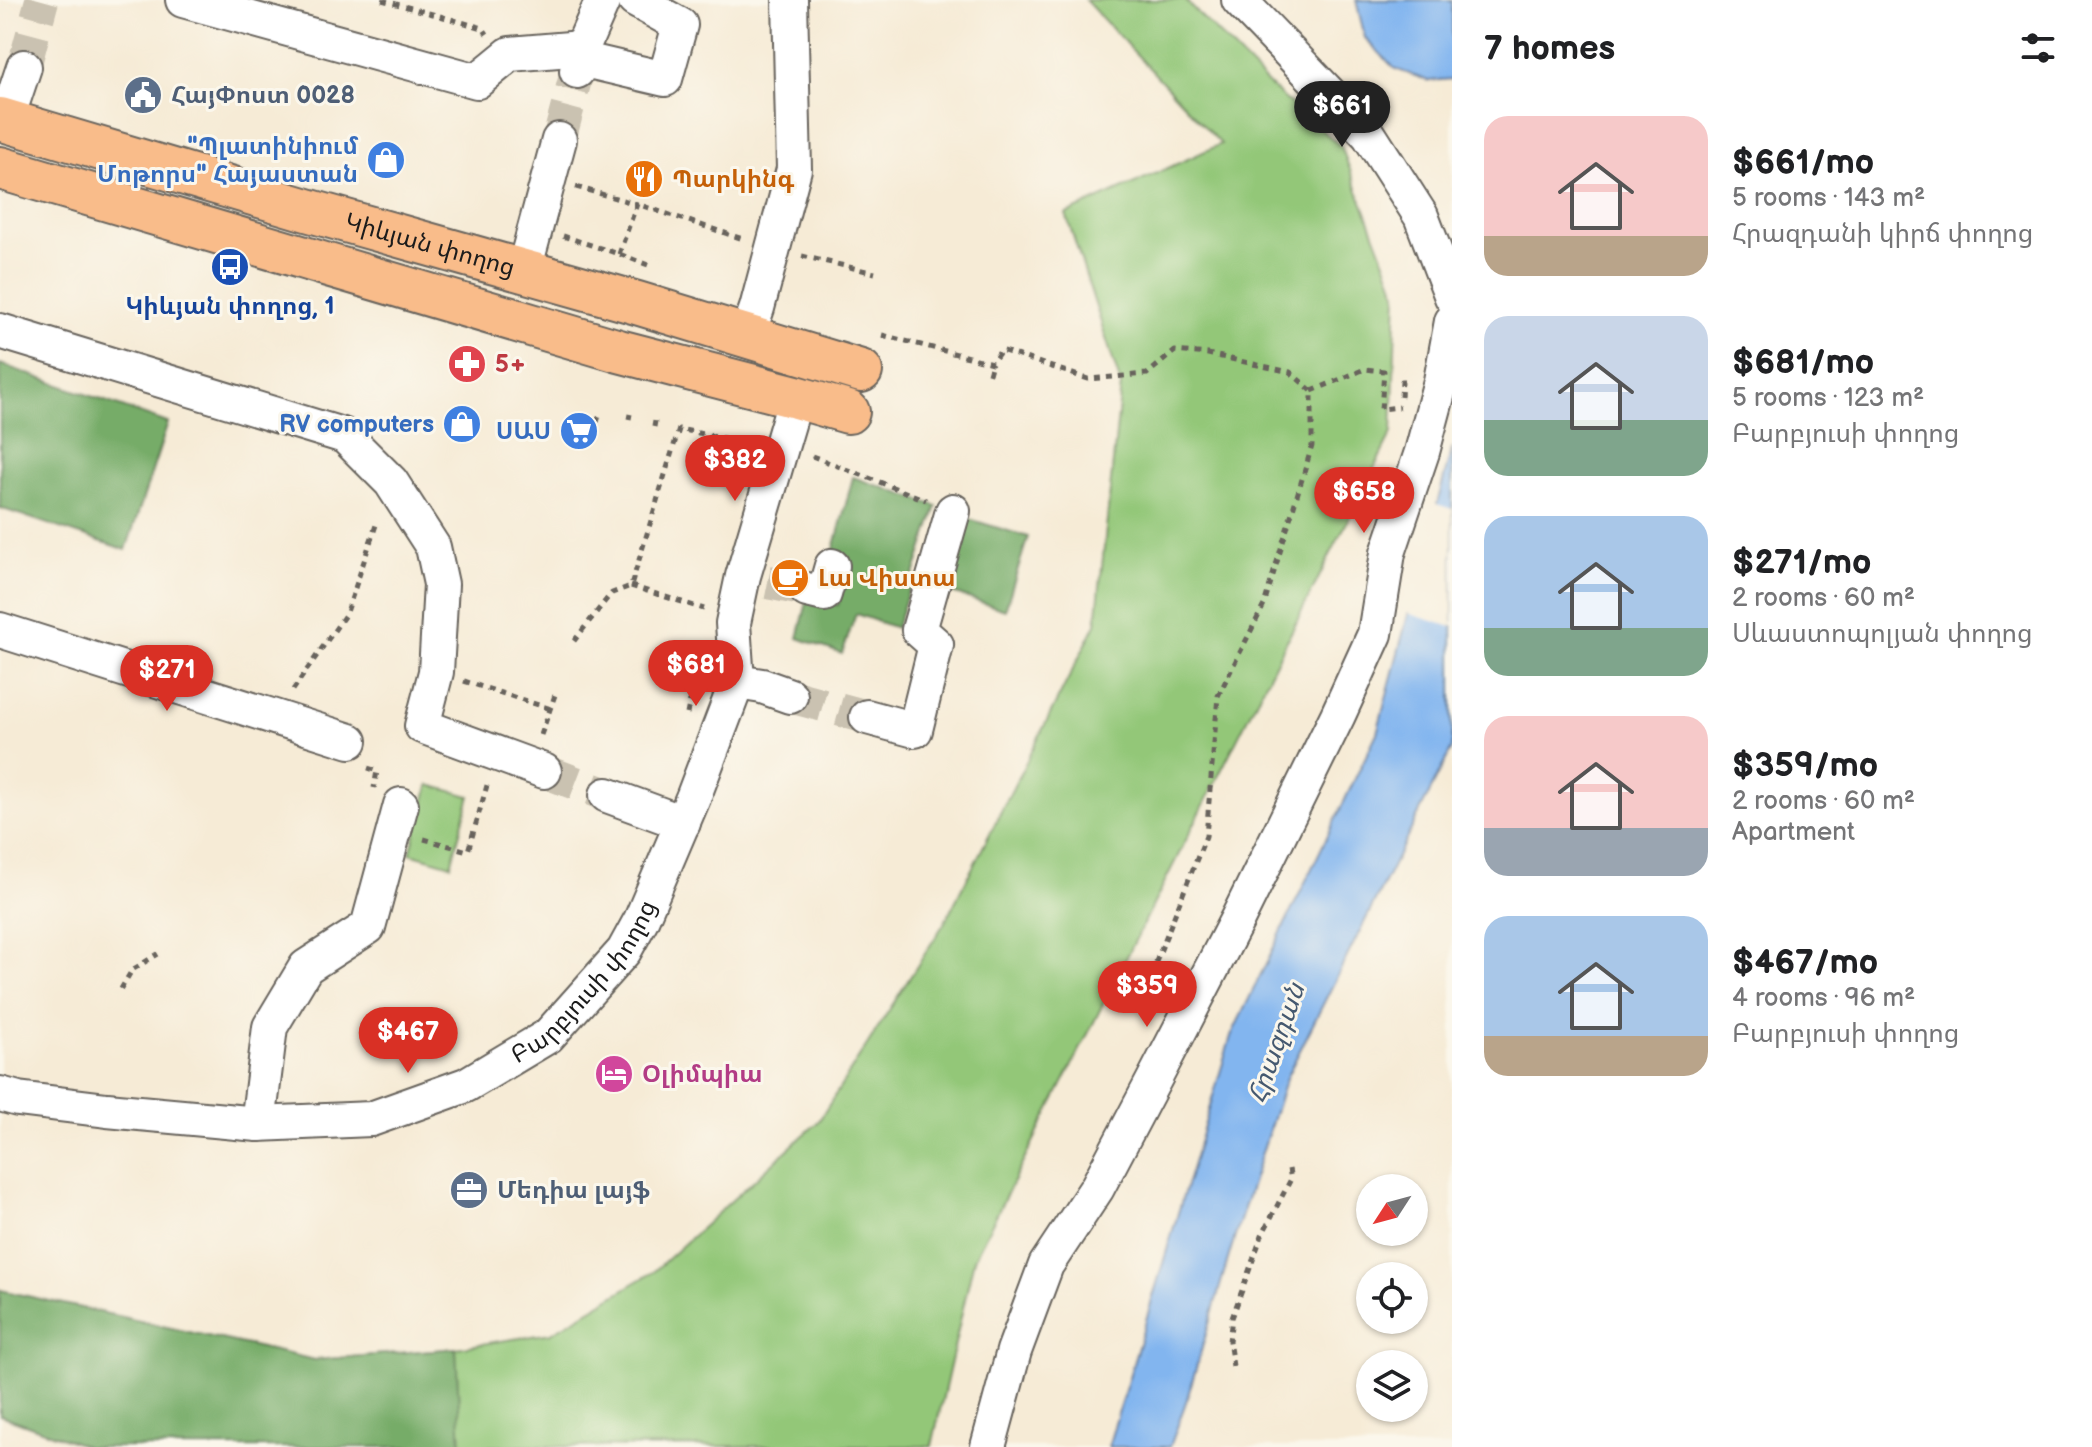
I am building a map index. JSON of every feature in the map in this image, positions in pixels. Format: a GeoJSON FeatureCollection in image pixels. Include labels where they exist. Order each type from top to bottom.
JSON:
{"type":"FeatureCollection","features":[{"type":"Feature","properties":{"kind":"main road","name":"Կիևյան փողոց"},"geometry":{"type":"LineString","coordinates":[[3,120],[861,371]]}},
{"type":"Feature","properties":{"kind":"main road","name":"Կիևյան փողոց"},"geometry":{"type":"LineString","coordinates":[[0,168],[619,351],[848,412]]}},
{"type":"Feature","properties":{"kind":"main road"},"geometry":{"type":"LineString","coordinates":[[619,351],[636,341],[646,328],[647,318],[637,303]]}},
{"type":"Feature","properties":{"kind":"street"},"geometry":{"type":"LineString","coordinates":[[183,0],[477,81],[510,54],[579,60],[665,79],[680,25],[635,0]]}},
{"type":"Feature","properties":{"kind":"street"},"geometry":{"type":"LineString","coordinates":[[579,60],[603,0]]}},
{"type":"Feature","properties":{"kind":"street"},"geometry":{"type":"LineString","coordinates":[[747,337],[794,169],[790,0]]}},
{"type":"Feature","properties":{"kind":"street"},"geometry":{"type":"LineString","coordinates":[[1239,0],[1369,135],[1421,216],[1452,297]]}},
{"type":"Feature","properties":{"kind":"street"},"geometry":{"type":"LineString","coordinates":[[3,120],[24,67]]}},
{"type":"Feature","properties":{"kind":"street"},"geometry":{"type":"LineString","coordinates":[[524,270],[559,140]]}},
{"type":"Feature","properties":{"kind":"street"},"geometry":{"type":"LineString","coordinates":[[988,1447],[1014,1351],[1046,1265],[1097,1188],[1157,1074],[1285,823],[1375,634],[1388,553],[1422,452],[1441,381],[1452,321]]}},
{"type":"Feature","properties":{"kind":"street"},"geometry":{"type":"LineString","coordinates":[[0,331],[345,436],[391,482],[433,547],[441,584],[436,672],[422,726],[544,771]]}},
{"type":"Feature","properties":{"kind":"street","name":"Բարբյուսի փողոց"},"geometry":{"type":"LineString","coordinates":[[0,1094],[107,1110],[258,1124],[371,1119],[466,1085],[548,1036],[624,951],[641,920],[683,823],[737,682],[733,623],[756,579],[780,450],[796,397]]}},
{"type":"Feature","properties":{"kind":"street"},"geometry":{"type":"LineString","coordinates":[[867,717],[915,730],[936,645],[919,630],[953,511]]}},
{"type":"Feature","properties":{"kind":"street"},"geometry":{"type":"LineString","coordinates":[[807,590],[824,594],[832,566]]}},
{"type":"Feature","properties":{"kind":"street"},"geometry":{"type":"LineString","coordinates":[[0,630],[350,741]]}},
{"type":"Feature","properties":{"kind":"street"},"geometry":{"type":"LineString","coordinates":[[737,682],[762,686],[790,696]]}},
{"type":"Feature","properties":{"kind":"street"},"geometry":{"type":"LineString","coordinates":[[607,795],[683,823]]}},
{"type":"Feature","properties":{"kind":"street"},"geometry":{"type":"LineString","coordinates":[[258,1124],[270,1027],[306,967],[368,927],[401,805]]}},
{"type":"Feature","properties":{"kind":"path"},"geometry":{"type":"LineString","coordinates":[[382,0],[483,28]]}},
{"type":"Feature","properties":{"kind":"path"},"geometry":{"type":"LineString","coordinates":[[548,180],[637,204],[773,249],[875,273]]}},
{"type":"Feature","properties":{"kind":"path"},"geometry":{"type":"LineString","coordinates":[[535,228],[619,254],[637,204]]}},
{"type":"Feature","properties":{"kind":"path"},"geometry":{"type":"LineString","coordinates":[[882,335],[992,363]]}},
{"type":"Feature","properties":{"kind":"path"},"geometry":{"type":"LineString","coordinates":[[989,374],[1001,350],[1088,379],[1147,374],[1175,351],[1208,354],[1290,372],[1312,391],[1312,446],[1264,605],[1218,696],[1206,836],[1144,992],[1157,1074]]}},
{"type":"Feature","properties":{"kind":"path"},"geometry":{"type":"LineString","coordinates":[[1312,391],[1365,369],[1384,371],[1381,409],[1400,409]]}},
{"type":"Feature","properties":{"kind":"path"},"geometry":{"type":"LineString","coordinates":[[631,586],[662,473],[679,429],[819,457],[953,511]]}},
{"type":"Feature","properties":{"kind":"path"},"geometry":{"type":"LineString","coordinates":[[274,717],[347,612],[391,482]]}},
{"type":"Feature","properties":{"kind":"path"},"geometry":{"type":"LineString","coordinates":[[574,641],[612,593],[631,586],[710,611],[709,616]]}},
{"type":"Feature","properties":{"kind":"path"},"geometry":{"type":"LineString","coordinates":[[657,603],[660,595]]}},
{"type":"Feature","properties":{"kind":"path"},"geometry":{"type":"LineString","coordinates":[[689,705],[698,663]]}},
{"type":"Feature","properties":{"kind":"path"},"geometry":{"type":"LineString","coordinates":[[436,672],[551,709]]}},
{"type":"Feature","properties":{"kind":"path"},"geometry":{"type":"LineString","coordinates":[[545,724],[555,695]]}},
{"type":"Feature","properties":{"kind":"path"},"geometry":{"type":"LineString","coordinates":[[421,838],[468,851],[496,754]]}},
{"type":"Feature","properties":{"kind":"path"},"geometry":{"type":"LineString","coordinates":[[121,989],[132,970],[158,954]]}},
{"type":"Feature","properties":{"kind":"path"},"geometry":{"type":"LineString","coordinates":[[1233,1366],[1229,1341],[1232,1318],[1262,1235],[1291,1179],[1288,1164]]}},
{"type":"Feature","properties":{"kind":"green space"},"geometry":{"type":"Polygon","coordinates":[[[1085,0],[1185,0],[1273,89],[1341,146],[1397,293],[1392,433],[974,1259],[932,1446],[88,1447],[0,1415],[0,1290],[315,1360],[456,1348],[551,1333],[653,1272],[818,1122],[945,922],[1096,624],[1121,385],[1066,214],[1221,144],[1085,0]]]}},
{"type":"Feature","properties":{"kind":"green space"},"geometry":{"type":"Polygon","coordinates":[[[0,364],[168,423],[126,550],[0,508],[0,364]]]}},
{"type":"Feature","properties":{"kind":"green space"},"geometry":{"type":"Polygon","coordinates":[[[853,477],[937,506],[896,628],[856,614],[842,654],[798,638],[808,598],[838,605],[849,561],[832,557],[853,477]]]}},
{"type":"Feature","properties":{"kind":"green space"},"geometry":{"type":"Polygon","coordinates":[[[969,519],[1028,537],[1005,610],[946,591],[969,519]]]}},
{"type":"Feature","properties":{"kind":"green space"},"geometry":{"type":"Polygon","coordinates":[[[429,785],[470,796],[451,865],[410,853],[429,785]]]}},
{"type":"Feature","properties":{"kind":"green space"},"geometry":{"type":"Polygon","coordinates":[[[0,1290],[315,1360],[456,1348],[461,1447],[88,1447],[0,1415],[0,1290]]]}},
{"type":"Feature","properties":{"kind":"water"},"geometry":{"type":"Polygon","coordinates":[[[1356,0],[1452,0],[1452,79],[1429,81],[1395,69],[1365,38],[1356,0]]]}},
{"type":"Feature","properties":{"kind":"water","name":"Հրազդան"},"geometry":{"type":"Polygon","coordinates":[[[1452,447],[1452,748],[1286,1078],[1170,1447],[1108,1447],[1231,1036],[1377,733],[1452,447]]]}},
{"type":"Feature","properties":{"kind":"pier"},"geometry":{"type":"Polygon","coordinates":[[[1433,503],[1452,509],[1452,627],[1404,612],[1433,503]]]}},
{"type":"Feature","properties":{"kind":"tunnel"},"geometry":{"type":"LineString","coordinates":[[24,67],[42,0]]}},
{"type":"Feature","properties":{"kind":"tunnel"},"geometry":{"type":"LineString","coordinates":[[559,140],[577,72]]}},
{"type":"Feature","properties":{"kind":"tunnel"},"geometry":{"type":"LineString","coordinates":[[768,582],[807,590]]}},
{"type":"Feature","properties":{"kind":"tunnel"},"geometry":{"type":"LineString","coordinates":[[790,696],[867,717]]}},
{"type":"Feature","properties":{"kind":"tunnel"},"geometry":{"type":"LineString","coordinates":[[544,771],[607,795]]}},
{"type":"Feature","properties":{"kind":"place","name":"ՀայՓոստ 0028"},"geometry":{"type":"Point","coordinates":[143,95]}},
{"type":"Feature","properties":{"kind":"place","name":"\"Պլատինիում Մոթորս\" Հայաստան"},"geometry":{"type":"Point","coordinates":[386,160]}},
{"type":"Feature","properties":{"kind":"place","name":"Պարկինգ"},"geometry":{"type":"Point","coordinates":[644,179]}},
{"type":"Feature","properties":{"kind":"place","name":"Կիևյան փողոց, 1"},"geometry":{"type":"Point","coordinates":[230,267]}},
{"type":"Feature","properties":{"kind":"place","name":"5+"},"geometry":{"type":"Point","coordinates":[467,364]}},
{"type":"Feature","properties":{"kind":"place","name":"RV computers"},"geometry":{"type":"Point","coordinates":[462,424]}},
{"type":"Feature","properties":{"kind":"place","name":"ՍԱՍ"},"geometry":{"type":"Point","coordinates":[579,431]}},
{"type":"Feature","properties":{"kind":"place","name":"Լա Վիստա"},"geometry":{"type":"Point","coordinates":[790,578]}},
{"type":"Feature","properties":{"kind":"place","name":"Օլիմպիա"},"geometry":{"type":"Point","coordinates":[614,1074]}},
{"type":"Feature","properties":{"kind":"place","name":"Մեդիա լայֆ"},"geometry":{"type":"Point","coordinates":[469,1190]}}]}
